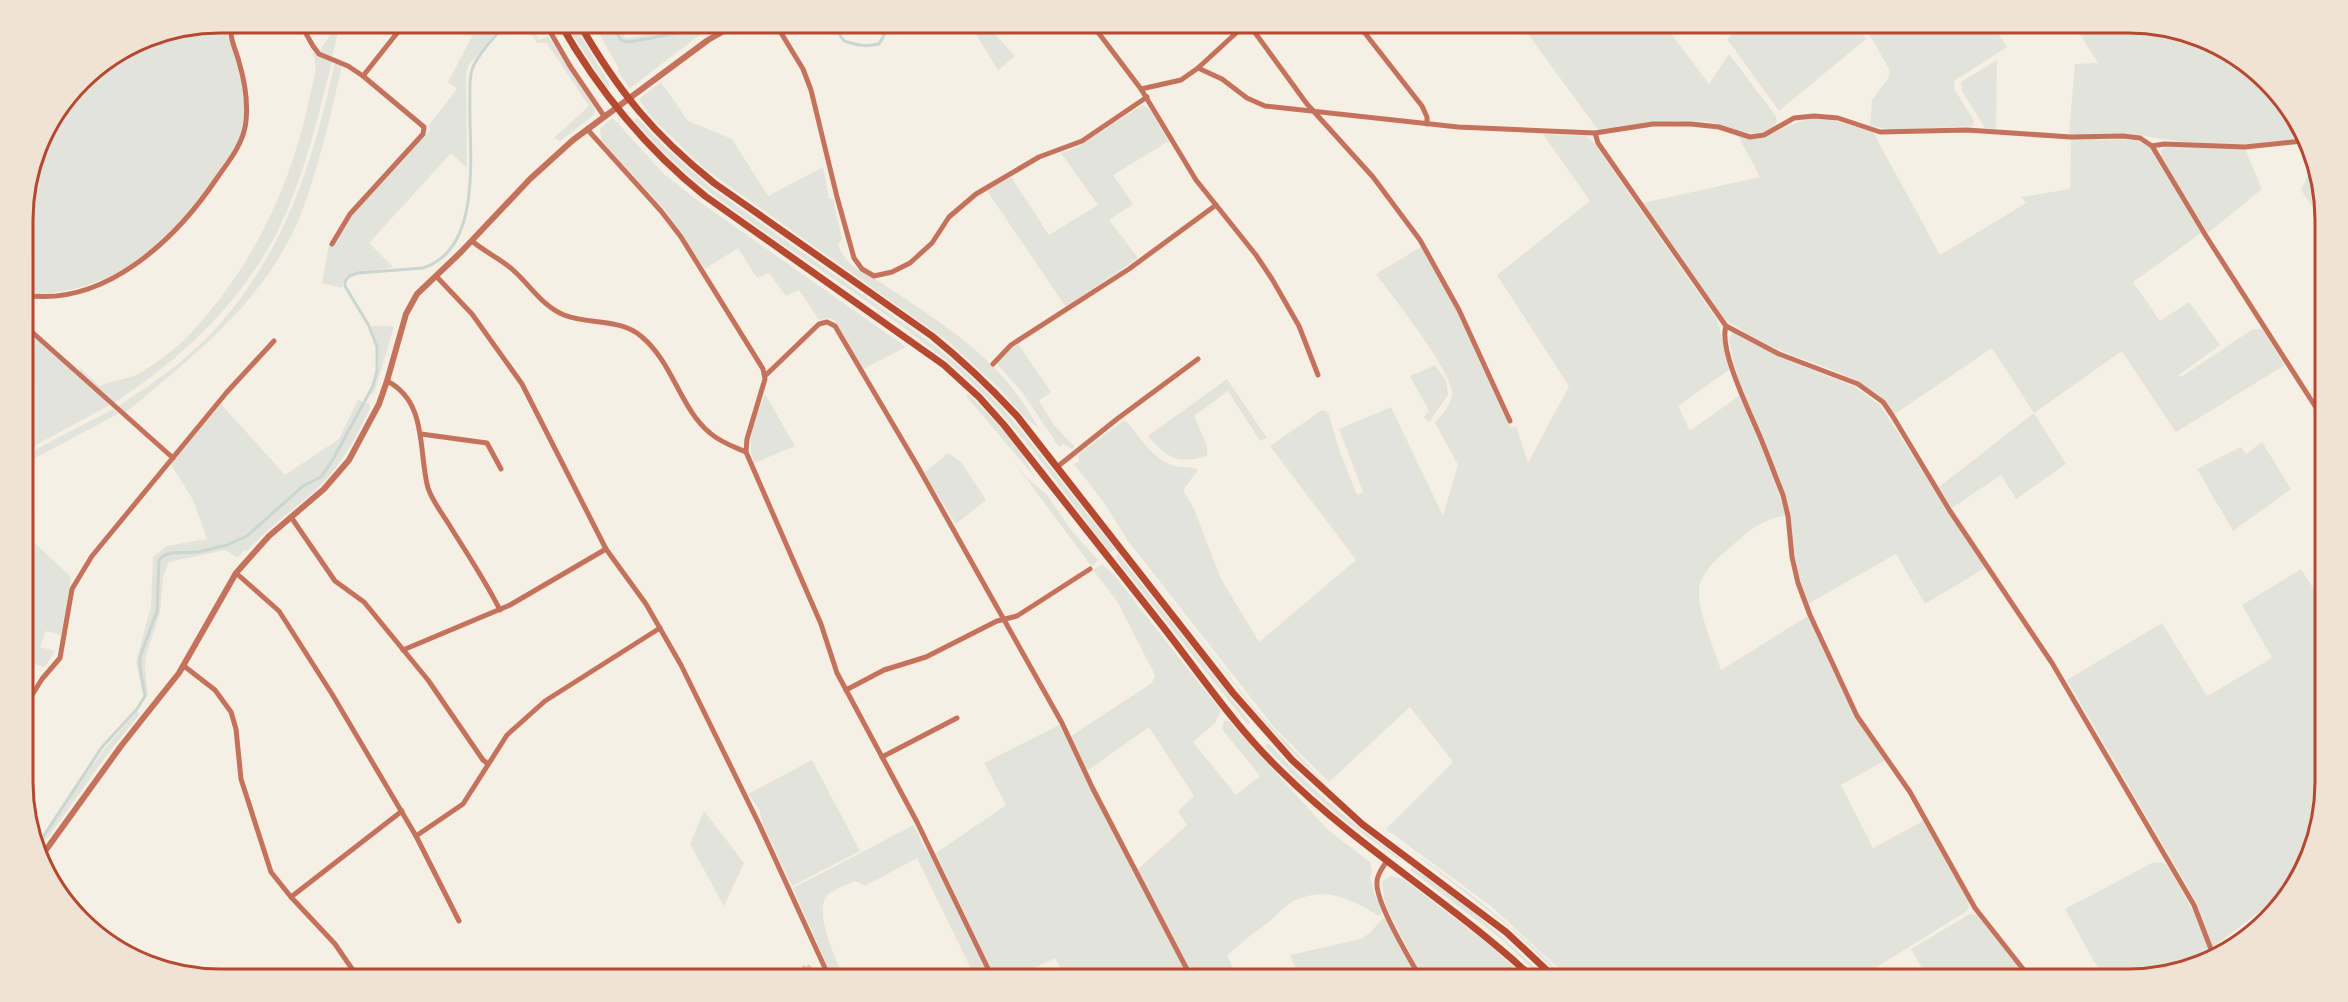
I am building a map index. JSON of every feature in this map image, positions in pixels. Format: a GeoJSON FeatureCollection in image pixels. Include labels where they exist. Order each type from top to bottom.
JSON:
{"type":"FeatureCollection","features":[{"type":"Feature","properties":{"kind":"main road"},"geometry":{"type":"LineString","coordinates":[[567,33],[604,93],[667,164],[705,196],[922,348],[979,397],[1004,425],[1253,741],[1310,800],[1497,944],[1523,969]]}},
{"type":"Feature","properties":{"kind":"main road"},"geometry":{"type":"LineString","coordinates":[[586,33],[616,83],[671,146],[714,183],[932,336],[963,361],[1017,416],[1233,693],[1292,760],[1362,824],[1506,932],[1545,969]]}},
{"type":"Feature","properties":{"kind":"street"},"geometry":{"type":"LineString","coordinates":[[33,296],[47,297],[81,290],[123,272],[170,238],[207,194],[242,140],[246,123],[245,88],[231,33]]}},
{"type":"Feature","properties":{"kind":"street"},"geometry":{"type":"LineString","coordinates":[[307,33],[320,54],[348,66],[363,76],[422,124],[425,130],[350,214],[332,243]]}},
{"type":"Feature","properties":{"kind":"street"},"geometry":{"type":"LineString","coordinates":[[363,76],[396,33]]}},
{"type":"Feature","properties":{"kind":"street"},"geometry":{"type":"LineString","coordinates":[[551,33],[570,66],[604,116]]}},
{"type":"Feature","properties":{"kind":"street"},"geometry":{"type":"LineString","coordinates":[[46,850],[110,760],[184,666],[236,573],[269,536],[324,489],[345,465],[368,426],[387,381],[409,308],[417,294],[537,173],[587,129],[720,33]]}},
{"type":"Feature","properties":{"kind":"street"},"geometry":{"type":"LineString","coordinates":[[782,33],[803,69],[811,90],[854,258],[866,272],[879,276],[902,268],[917,257],[932,243],[949,217],[976,194],[1039,158],[1082,141],[1147,97]]}},
{"type":"Feature","properties":{"kind":"street"},"geometry":{"type":"LineString","coordinates":[[1098,33],[1141,88],[1197,180],[1256,255],[1278,289],[1299,326],[1318,375]]}},
{"type":"Feature","properties":{"kind":"street"},"geometry":{"type":"LineString","coordinates":[[1141,88],[1181,80],[1236,33]]}},
{"type":"Feature","properties":{"kind":"street"},"geometry":{"type":"LineString","coordinates":[[1256,33],[1315,113],[1391,198],[1420,240],[1459,310],[1510,422]]}},
{"type":"Feature","properties":{"kind":"street"},"geometry":{"type":"LineString","coordinates":[[1366,33],[1422,106],[1427,117],[1427,124]]}},
{"type":"Feature","properties":{"kind":"street"},"geometry":{"type":"LineString","coordinates":[[1197,68],[1222,79],[1255,103],[1315,113],[1485,129],[1594,133],[1653,124],[1691,124],[1719,127],[1750,137],[1771,132],[1794,118],[1814,116],[1838,118],[1880,132],[1967,130],[2070,137],[2139,138],[2152,146],[2194,216],[2315,404]]}},
{"type":"Feature","properties":{"kind":"street"},"geometry":{"type":"LineString","coordinates":[[587,129],[662,211],[681,237],[766,375]]}},
{"type":"Feature","properties":{"kind":"street"},"geometry":{"type":"LineString","coordinates":[[1594,133],[1598,143],[1726,326],[1779,354],[1858,384],[1883,402],[1950,511],[2052,663],[2194,905],[2211,950]]}},
{"type":"Feature","properties":{"kind":"street"},"geometry":{"type":"LineString","coordinates":[[2152,146],[2164,144],[2245,147],[2297,142]]}},
{"type":"Feature","properties":{"kind":"street"},"geometry":{"type":"LineString","coordinates":[[993,364],[1011,345],[1129,268],[1216,205]]}},
{"type":"Feature","properties":{"kind":"street"},"geometry":{"type":"LineString","coordinates":[[472,241],[514,270],[538,297],[555,311],[571,317],[626,327],[640,334],[663,360],[682,394],[708,432],[719,440],[746,452]]}},
{"type":"Feature","properties":{"kind":"street"},"geometry":{"type":"LineString","coordinates":[[435,276],[472,314],[522,384],[606,549],[646,604],[660,628],[744,792],[825,969]]}},
{"type":"Feature","properties":{"kind":"street"},"geometry":{"type":"LineString","coordinates":[[988,969],[952,892],[837,673],[821,624],[746,452],[747,439],[766,375],[819,324],[827,322],[835,326],[1004,620],[1062,723],[1092,789],[1187,969]]}},
{"type":"Feature","properties":{"kind":"street"},"geometry":{"type":"LineString","coordinates":[[1726,326],[1724,333],[1735,376],[1783,495],[1788,516],[1794,571],[1810,615],[1866,732],[1905,784],[1975,908],[2023,969]]}},
{"type":"Feature","properties":{"kind":"street"},"geometry":{"type":"LineString","coordinates":[[33,333],[173,458]]}},
{"type":"Feature","properties":{"kind":"street"},"geometry":{"type":"LineString","coordinates":[[33,694],[60,658],[69,601],[76,580],[113,528],[227,392],[274,341]]}},
{"type":"Feature","properties":{"kind":"street"},"geometry":{"type":"LineString","coordinates":[[1057,467],[1117,418],[1198,359]]}},
{"type":"Feature","properties":{"kind":"street"},"geometry":{"type":"LineString","coordinates":[[387,381],[404,393],[417,417],[431,495],[500,610]]}},
{"type":"Feature","properties":{"kind":"street"},"geometry":{"type":"LineString","coordinates":[[421,434],[487,443],[501,469]]}},
{"type":"Feature","properties":{"kind":"street"},"geometry":{"type":"LineString","coordinates":[[291,517],[335,581],[364,602],[428,680],[488,764]]}},
{"type":"Feature","properties":{"kind":"street"},"geometry":{"type":"LineString","coordinates":[[403,650],[500,610],[606,549]]}},
{"type":"Feature","properties":{"kind":"street"},"geometry":{"type":"LineString","coordinates":[[846,690],[884,670],[926,657],[997,621],[1017,616],[1090,569]]}},
{"type":"Feature","properties":{"kind":"street"},"geometry":{"type":"LineString","coordinates":[[236,573],[279,611],[333,694],[416,836],[459,921]]}},
{"type":"Feature","properties":{"kind":"street"},"geometry":{"type":"LineString","coordinates":[[416,836],[462,804],[507,735],[545,700],[660,628]]}},
{"type":"Feature","properties":{"kind":"street"},"geometry":{"type":"LineString","coordinates":[[184,666],[215,690],[231,712],[236,729],[238,769],[266,862],[275,878],[335,945],[351,969]]}},
{"type":"Feature","properties":{"kind":"street"},"geometry":{"type":"LineString","coordinates":[[882,757],[957,718]]}},
{"type":"Feature","properties":{"kind":"street"},"geometry":{"type":"LineString","coordinates":[[291,897],[402,811]]}},
{"type":"Feature","properties":{"kind":"street"},"geometry":{"type":"LineString","coordinates":[[1387,861],[1378,876],[1377,889],[1385,910],[1416,969]]}},
{"type":"Feature","properties":{"kind":"shaded area"},"geometry":{"type":"Polygon","coordinates":[[[225,33],[237,60],[245,105],[242,132],[231,154],[181,222],[154,249],[102,280],[82,287],[33,293],[33,208],[39,172],[47,149],[72,106],[97,79],[127,58],[149,47],[184,37],[225,33]]]}},
{"type":"Feature","properties":{"kind":"shaded area"},"geometry":{"type":"Polygon","coordinates":[[[331,33],[338,33],[332,57],[320,51],[331,33]]]}},
{"type":"Feature","properties":{"kind":"shaded area"},"geometry":{"type":"Polygon","coordinates":[[[474,33],[495,33],[469,65],[466,74],[467,168],[451,153],[369,243],[393,267],[347,275],[343,280],[342,288],[322,283],[329,245],[332,247],[352,215],[430,130],[429,125],[457,89],[448,82],[474,33]]]}},
{"type":"Feature","properties":{"kind":"shaded area"},"geometry":{"type":"Polygon","coordinates":[[[531,33],[535,33],[539,40],[548,36],[595,108],[594,115],[560,141],[554,138],[589,106],[547,43],[537,43],[531,33]]]}},
{"type":"Feature","properties":{"kind":"shaded area"},"geometry":{"type":"Polygon","coordinates":[[[571,33],[579,33],[610,85],[607,88],[571,33]]]}},
{"type":"Feature","properties":{"kind":"shaded area"},"geometry":{"type":"Polygon","coordinates":[[[599,33],[623,33],[625,38],[661,33],[703,33],[630,88],[617,71],[619,69],[599,33]]]}},
{"type":"Feature","properties":{"kind":"shaded area"},"geometry":{"type":"Polygon","coordinates":[[[975,33],[994,33],[1015,56],[998,70],[975,33]]]}},
{"type":"Feature","properties":{"kind":"shaded area"},"geometry":{"type":"Polygon","coordinates":[[[1527,33],[1671,33],[1709,84],[1729,54],[1777,120],[1775,125],[1759,133],[1695,121],[1598,130],[1527,33]]]}},
{"type":"Feature","properties":{"kind":"shaded area"},"geometry":{"type":"Polygon","coordinates":[[[1734,33],[1862,33],[1866,39],[1779,111],[1727,39],[1734,33]]]}},
{"type":"Feature","properties":{"kind":"shaded area"},"geometry":{"type":"Polygon","coordinates":[[[1869,33],[1998,33],[2007,47],[1954,81],[1955,90],[1974,121],[1973,126],[1895,130],[1870,126],[1872,100],[1889,77],[1890,71],[1869,33]]]}},
{"type":"Feature","properties":{"kind":"shaded area"},"geometry":{"type":"Polygon","coordinates":[[[2079,33],[2152,35],[2199,47],[2242,72],[2260,88],[2276,106],[2296,140],[2246,145],[2182,142],[2130,134],[2069,135],[2075,64],[2098,63],[2079,33]]]}},
{"type":"Feature","properties":{"kind":"shaded area"},"geometry":{"type":"Polygon","coordinates":[[[312,52],[332,61],[303,167],[277,233],[260,262],[219,316],[169,363],[114,403],[80,373],[80,368],[100,386],[136,375],[180,344],[226,291],[245,262],[278,200],[290,167],[301,134],[315,76],[312,52]]]}},
{"type":"Feature","properties":{"kind":"shaded area"},"geometry":{"type":"Polygon","coordinates":[[[1997,60],[1996,129],[1985,128],[1962,91],[1961,82],[1997,60]]]}},
{"type":"Feature","properties":{"kind":"shaded area"},"geometry":{"type":"Polygon","coordinates":[[[335,62],[342,65],[324,140],[301,214],[287,244],[269,273],[226,324],[202,348],[125,413],[118,406],[188,356],[213,332],[246,290],[265,260],[282,230],[308,165],[335,62]]]}},
{"type":"Feature","properties":{"kind":"shaded area"},"geometry":{"type":"Polygon","coordinates":[[[661,82],[688,121],[732,139],[768,196],[823,167],[829,198],[833,199],[842,239],[838,244],[847,260],[857,269],[941,323],[973,348],[1007,382],[1040,429],[1025,418],[1000,389],[950,343],[704,168],[651,117],[639,99],[661,82]]]}},
{"type":"Feature","properties":{"kind":"shaded area"},"geometry":{"type":"Polygon","coordinates":[[[1143,105],[1150,110],[1169,141],[1113,175],[1133,204],[1109,220],[1138,258],[1066,307],[987,191],[1011,177],[1049,235],[1098,205],[1061,153],[1076,148],[1143,105]]]}},
{"type":"Feature","properties":{"kind":"shaded area"},"geometry":{"type":"Polygon","coordinates":[[[637,118],[667,149],[711,188],[927,340],[964,370],[1001,406],[1115,549],[1110,553],[1032,450],[967,378],[901,326],[753,224],[699,183],[665,154],[634,120],[637,118]]]}},
{"type":"Feature","properties":{"kind":"shaded area"},"geometry":{"type":"Polygon","coordinates":[[[1815,118],[1836,121],[1873,132],[1940,255],[2026,203],[2021,197],[2070,189],[2071,139],[2135,140],[2149,146],[2201,233],[2133,282],[2160,321],[2189,302],[2220,345],[2179,375],[2181,377],[2253,329],[2262,329],[2285,365],[2176,432],[2122,351],[2034,413],[1992,348],[1895,414],[1884,401],[1858,381],[1766,343],[1744,332],[1724,318],[1643,203],[1760,177],[1738,136],[1748,138],[1767,135],[1795,123],[1815,118]]]}},
{"type":"Feature","properties":{"kind":"shaded area"},"geometry":{"type":"Polygon","coordinates":[[[614,119],[663,173],[693,197],[906,347],[861,370],[834,320],[829,318],[819,320],[799,290],[786,296],[769,273],[757,278],[738,248],[705,269],[664,209],[602,141],[600,129],[614,119]]]}},
{"type":"Feature","properties":{"kind":"shaded area"},"geometry":{"type":"Polygon","coordinates":[[[1543,134],[1586,136],[1594,143],[1717,320],[1730,369],[1678,406],[1690,431],[1739,396],[1765,455],[1786,516],[1764,522],[1746,534],[1715,561],[1701,581],[1699,600],[1721,670],[1808,616],[1852,709],[1886,760],[1841,785],[1873,848],[1923,821],[1968,900],[1967,911],[1876,969],[1559,969],[1492,907],[1386,829],[1453,762],[1410,707],[1329,782],[1274,727],[1128,541],[1105,504],[1074,464],[1079,461],[1078,455],[1123,421],[1128,423],[1160,459],[1174,466],[1198,470],[1183,490],[1194,509],[1221,579],[1259,642],[1356,560],[1270,446],[1322,410],[1328,412],[1340,452],[1357,495],[1363,492],[1339,429],[1391,407],[1443,516],[1458,465],[1435,423],[1450,402],[1452,395],[1450,385],[1433,353],[1376,274],[1421,247],[1457,311],[1511,428],[1516,426],[1528,463],[1569,386],[1497,275],[1590,201],[1543,134]]]}},
{"type":"Feature","properties":{"kind":"shaded area"},"geometry":{"type":"Polygon","coordinates":[[[2170,146],[2245,149],[2262,189],[2208,233],[2161,157],[2161,150],[2170,146]]]}},
{"type":"Feature","properties":{"kind":"shaded area"},"geometry":{"type":"Polygon","coordinates":[[[2309,173],[2314,209],[2301,190],[2309,173]]]}},
{"type":"Feature","properties":{"kind":"shaded area"},"geometry":{"type":"Polygon","coordinates":[[[371,326],[394,326],[374,394],[371,393],[378,376],[379,360],[371,326]]]}},
{"type":"Feature","properties":{"kind":"shaded area"},"geometry":{"type":"Polygon","coordinates":[[[1733,333],[1784,359],[1855,387],[1880,405],[1985,568],[1925,604],[1896,554],[1808,604],[1794,558],[1790,515],[1785,494],[1737,376],[1729,339],[1733,333]]]}},
{"type":"Feature","properties":{"kind":"shaded area"},"geometry":{"type":"Polygon","coordinates":[[[33,335],[109,404],[33,447],[33,335]]]}},
{"type":"Feature","properties":{"kind":"shaded area"},"geometry":{"type":"Polygon","coordinates":[[[1018,344],[1051,392],[1039,401],[1054,425],[1075,447],[1072,449],[1064,444],[1059,447],[1022,392],[997,364],[1018,344]]]}},
{"type":"Feature","properties":{"kind":"shaded area"},"geometry":{"type":"Polygon","coordinates":[[[1435,365],[1446,381],[1448,395],[1429,422],[1424,417],[1429,411],[1410,376],[1435,365]]]}},
{"type":"Feature","properties":{"kind":"shaded area"},"geometry":{"type":"Polygon","coordinates":[[[1227,379],[1267,438],[1260,441],[1228,391],[1194,416],[1207,446],[1207,456],[1188,459],[1174,458],[1148,436],[1227,379]]]}},
{"type":"Feature","properties":{"kind":"shaded area"},"geometry":{"type":"Polygon","coordinates":[[[967,393],[1013,443],[1034,476],[967,397],[967,393]]]}},
{"type":"Feature","properties":{"kind":"shaded area"},"geometry":{"type":"Polygon","coordinates":[[[765,394],[795,446],[754,463],[751,436],[765,394]]]}},
{"type":"Feature","properties":{"kind":"shaded area"},"geometry":{"type":"Polygon","coordinates":[[[358,400],[369,403],[370,408],[342,459],[320,486],[247,551],[244,550],[238,558],[225,550],[169,562],[163,577],[160,612],[146,656],[148,696],[143,695],[136,662],[151,606],[153,557],[167,546],[207,539],[193,500],[171,464],[221,404],[285,475],[339,439],[358,400]]]}},
{"type":"Feature","properties":{"kind":"shaded area"},"geometry":{"type":"Polygon","coordinates":[[[113,409],[118,414],[33,459],[33,451],[113,409]]]}},
{"type":"Feature","properties":{"kind":"shaded area"},"geometry":{"type":"Polygon","coordinates":[[[2034,413],[2066,464],[2016,499],[2001,475],[1952,508],[1939,487],[2034,413]]]}},
{"type":"Feature","properties":{"kind":"shaded area"},"geometry":{"type":"Polygon","coordinates":[[[2262,442],[2291,489],[2233,531],[2197,469],[2241,447],[2246,454],[2262,442]]]}},
{"type":"Feature","properties":{"kind":"shaded area"},"geometry":{"type":"Polygon","coordinates":[[[948,453],[961,462],[986,500],[956,524],[924,473],[948,453]]]}},
{"type":"Feature","properties":{"kind":"shaded area"},"geometry":{"type":"Polygon","coordinates":[[[1008,454],[1027,478],[1047,495],[1072,531],[1098,560],[1092,567],[1008,454]]]}},
{"type":"Feature","properties":{"kind":"shaded area"},"geometry":{"type":"Polygon","coordinates":[[[33,541],[71,577],[61,635],[46,631],[40,647],[55,651],[45,667],[36,665],[34,668],[33,541]]]}},
{"type":"Feature","properties":{"kind":"shaded area"},"geometry":{"type":"Polygon","coordinates":[[[1129,548],[1256,710],[1335,794],[1287,747],[1255,711],[1129,548]]]}},
{"type":"Feature","properties":{"kind":"shaded area"},"geometry":{"type":"Polygon","coordinates":[[[1118,554],[1250,722],[1248,725],[1115,557],[1118,554]]]}},
{"type":"Feature","properties":{"kind":"shaded area"},"geometry":{"type":"Polygon","coordinates":[[[1102,564],[1114,575],[1221,711],[1215,723],[1193,742],[1236,795],[1260,776],[1222,729],[1224,721],[1229,721],[1328,830],[1370,862],[1372,872],[1370,877],[1376,899],[1383,910],[1379,916],[1358,904],[1337,896],[1327,894],[1304,897],[1289,904],[1227,956],[1234,969],[1190,969],[1137,870],[1187,825],[1178,811],[1194,796],[1149,727],[1087,771],[1071,736],[1152,683],[1155,675],[1117,601],[1093,570],[1102,564]]]}},
{"type":"Feature","properties":{"kind":"shaded area"},"geometry":{"type":"Polygon","coordinates":[[[2301,569],[2315,591],[2313,806],[2301,853],[2276,896],[2267,907],[2213,947],[2197,903],[2067,680],[2162,623],[2207,696],[2272,658],[2242,605],[2301,569]]]}},
{"type":"Feature","properties":{"kind":"shaded area"},"geometry":{"type":"Polygon","coordinates":[[[138,711],[139,715],[109,752],[44,843],[42,839],[45,834],[88,771],[138,711]]]}},
{"type":"Feature","properties":{"kind":"shaded area"},"geometry":{"type":"Polygon","coordinates":[[[1061,724],[1185,969],[1061,969],[1055,958],[1032,969],[990,969],[936,853],[1006,805],[984,763],[1061,724]]]}},
{"type":"Feature","properties":{"kind":"shaded area"},"geometry":{"type":"Polygon","coordinates":[[[1266,744],[1269,744],[1315,790],[1398,859],[1342,819],[1298,780],[1266,747],[1266,744]]]}},
{"type":"Feature","properties":{"kind":"shaded area"},"geometry":{"type":"Polygon","coordinates":[[[812,760],[860,851],[792,886],[764,827],[759,809],[748,794],[812,760]]]}},
{"type":"Feature","properties":{"kind":"shaded area"},"geometry":{"type":"Polygon","coordinates":[[[704,811],[744,863],[724,906],[690,844],[704,811]]]}},
{"type":"Feature","properties":{"kind":"shaded area"},"geometry":{"type":"Polygon","coordinates":[[[914,825],[925,849],[929,850],[985,969],[971,969],[917,858],[865,886],[855,881],[828,894],[823,905],[823,915],[832,950],[841,969],[829,969],[793,888],[914,825]]]}},
{"type":"Feature","properties":{"kind":"shaded area"},"geometry":{"type":"Polygon","coordinates":[[[1410,850],[1491,911],[1530,944],[1556,969],[1553,969],[1513,930],[1410,850]]]}},
{"type":"Feature","properties":{"kind":"shaded area"},"geometry":{"type":"Polygon","coordinates":[[[2162,862],[2167,865],[2196,916],[2208,951],[2188,959],[2140,969],[2097,969],[2065,909],[2152,863],[2162,862]]]}},
{"type":"Feature","properties":{"kind":"shaded area"},"geometry":{"type":"Polygon","coordinates":[[[1412,867],[1475,913],[1537,969],[1533,969],[1499,937],[1410,870],[1412,867]]]}},
{"type":"Feature","properties":{"kind":"shaded area"},"geometry":{"type":"Polygon","coordinates":[[[1391,876],[1403,879],[1487,943],[1515,969],[1418,969],[1388,910],[1384,900],[1382,881],[1391,876]]]}},
{"type":"Feature","properties":{"kind":"shaded area"},"geometry":{"type":"Polygon","coordinates":[[[1970,914],[1977,915],[2021,969],[1922,969],[1911,949],[1970,914]]]}},
{"type":"Feature","properties":{"kind":"shaded area"},"geometry":{"type":"Polygon","coordinates":[[[1386,918],[1414,969],[1296,969],[1290,955],[1361,939],[1370,933],[1382,919],[1386,918]]]}},
{"type":"Feature","properties":{"kind":"building"},"geometry":{"type":"Polygon","coordinates":[[[808,964],[814,969],[801,969],[803,965],[807,967],[808,964]]]}},
{"type":"Feature","properties":{"kind":"waterway"},"geometry":{"type":"LineString","coordinates":[[42,838],[102,747],[137,709],[145,696],[140,657],[157,611],[159,560],[171,553],[198,552],[227,545],[247,536],[303,486],[321,477],[332,461],[373,386],[377,371],[377,347],[369,326],[345,286],[345,281],[349,276],[358,273],[423,268],[443,257],[456,240],[465,218],[469,194],[471,73],[482,52],[499,33]]}},
{"type":"Feature","properties":{"kind":"waterway"},"geometry":{"type":"LineString","coordinates":[[617,33],[621,40],[629,42],[678,33]]}},
{"type":"Feature","properties":{"kind":"waterway"},"geometry":{"type":"LineString","coordinates":[[840,33],[844,41],[861,45],[879,44],[885,33]]}}]}
